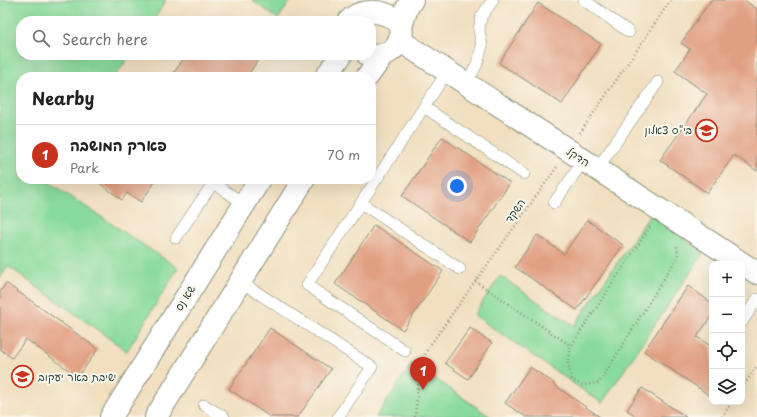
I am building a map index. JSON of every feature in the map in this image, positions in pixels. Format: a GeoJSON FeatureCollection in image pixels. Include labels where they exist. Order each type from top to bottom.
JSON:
{"type":"FeatureCollection","features":[{"type":"Feature","properties":{"kind":"street"},"geometry":{"type":"LineString","coordinates":[[370,72],[388,44],[412,0]]}},
{"type":"Feature","properties":{"kind":"street"},"geometry":{"type":"LineString","coordinates":[[351,16],[353,12],[360,6],[370,1],[387,5],[396,14],[388,44]]}},
{"type":"Feature","properties":{"kind":"street","name":"הדקל"},"geometry":{"type":"LineString","coordinates":[[388,44],[447,72],[757,273]]}},
{"type":"Feature","properties":{"kind":"street"},"geometry":{"type":"LineString","coordinates":[[329,72],[338,60]]}},
{"type":"Feature","properties":{"kind":"street","name":"שא נס"},"geometry":{"type":"LineString","coordinates":[[110,417],[257,184]]}},
{"type":"Feature","properties":{"kind":"street"},"geometry":{"type":"LineString","coordinates":[[156,417],[301,184]]}},
{"type":"Feature","properties":{"kind":"lane"},"geometry":{"type":"LineString","coordinates":[[466,84],[477,64],[482,46],[479,31],[481,17],[493,0]]}},
{"type":"Feature","properties":{"kind":"lane"},"geometry":{"type":"LineString","coordinates":[[584,0],[629,32]]}},
{"type":"Feature","properties":{"kind":"lane"},"geometry":{"type":"LineString","coordinates":[[376,179],[447,72]]}},
{"type":"Feature","properties":{"kind":"lane"},"geometry":{"type":"LineString","coordinates":[[554,203],[583,160],[658,82]]}},
{"type":"Feature","properties":{"kind":"lane"},"geometry":{"type":"LineString","coordinates":[[424,107],[524,174]]}},
{"type":"Feature","properties":{"kind":"lane"},"geometry":{"type":"LineString","coordinates":[[176,238],[212,184]]}},
{"type":"Feature","properties":{"kind":"lane"},"geometry":{"type":"LineString","coordinates":[[215,184],[245,204]]}},
{"type":"Feature","properties":{"kind":"lane"},"geometry":{"type":"LineString","coordinates":[[373,184],[307,285],[405,351]]}},
{"type":"Feature","properties":{"kind":"lane"},"geometry":{"type":"LineString","coordinates":[[361,202],[460,269]]}},
{"type":"Feature","properties":{"kind":"lane"},"geometry":{"type":"LineString","coordinates":[[241,282],[372,367],[338,417]]}},
{"type":"Feature","properties":{"kind":"lane"},"geometry":{"type":"LineString","coordinates":[[745,318],[757,300]]}},
{"type":"Feature","properties":{"kind":"lane"},"geometry":{"type":"LineString","coordinates":[[204,404],[224,417]]}},
{"type":"Feature","properties":{"kind":"path","name":"השקד"},"geometry":{"type":"LineString","coordinates":[[415,417],[420,365],[428,348],[475,281],[583,160],[671,0]]}},
{"type":"Feature","properties":{"kind":"path"},"geometry":{"type":"LineString","coordinates":[[652,224],[571,346],[568,364],[572,380],[583,385],[599,383],[678,256],[677,243]]}},
{"type":"Feature","properties":{"kind":"path"},"geometry":{"type":"LineString","coordinates":[[475,281],[571,346]]}},
{"type":"Feature","properties":{"kind":"path"},"geometry":{"type":"LineString","coordinates":[[745,384],[757,366]]}},
{"type":"Feature","properties":{"kind":"path"},"geometry":{"type":"LineString","coordinates":[[722,417],[730,405]]}},
{"type":"Feature","properties":{"kind":"green space"},"geometry":{"type":"Polygon","coordinates":[[[0,0],[166,0],[156,16],[16,16],[16,60],[127,60],[118,72],[16,72],[16,184],[52,184],[178,268],[127,351],[8,266],[0,278],[0,0]]]}},
{"type":"Feature","properties":{"kind":"green space"},"geometry":{"type":"Polygon","coordinates":[[[252,0],[291,0],[280,16],[274,16],[252,0]]]}},
{"type":"Feature","properties":{"kind":"green space"},"geometry":{"type":"Polygon","coordinates":[[[650,215],[704,252],[602,403],[474,315],[500,276],[574,326],[650,215]]]}},
{"type":"Feature","properties":{"kind":"green space"},"geometry":{"type":"Polygon","coordinates":[[[412,363],[491,417],[376,417],[412,363]]]}},
{"type":"Feature","properties":{"kind":"building","name":"בי\"ס צאלון"},"geometry":{"type":"Polygon","coordinates":[[[711,0],[744,0],[757,9],[757,171],[734,155],[707,193],[660,160],[707,94],[675,71],[690,49],[681,43],[711,0]]]}},
{"type":"Feature","properties":{"kind":"building"},"geometry":{"type":"Polygon","coordinates":[[[538,3],[601,44],[562,104],[499,63],[538,3]]]}},
{"type":"Feature","properties":{"kind":"building"},"geometry":{"type":"Polygon","coordinates":[[[183,60],[258,60],[250,72],[174,72],[183,60]]]}},
{"type":"Feature","properties":{"kind":"building"},"geometry":{"type":"Polygon","coordinates":[[[442,137],[510,183],[470,242],[402,196],[442,137]]]}},
{"type":"Feature","properties":{"kind":"building"},"geometry":{"type":"Polygon","coordinates":[[[101,184],[154,184],[141,202],[127,193],[122,200],[101,184]]]}},
{"type":"Feature","properties":{"kind":"building"},"geometry":{"type":"Polygon","coordinates":[[[587,220],[623,245],[577,310],[515,267],[537,235],[564,254],[587,220]]]}},
{"type":"Feature","properties":{"kind":"building"},"geometry":{"type":"Polygon","coordinates":[[[374,225],[443,271],[403,330],[335,284],[374,225]]]}},
{"type":"Feature","properties":{"kind":"building"},"geometry":{"type":"Polygon","coordinates":[[[6,283],[98,349],[78,377],[26,339],[12,358],[0,349],[0,292],[6,283]]]}},
{"type":"Feature","properties":{"kind":"building"},"geometry":{"type":"Polygon","coordinates":[[[688,286],[709,301],[709,319],[697,337],[709,345],[709,395],[644,351],[688,286]]]}},
{"type":"Feature","properties":{"kind":"building"},"geometry":{"type":"Polygon","coordinates":[[[270,328],[331,369],[298,417],[270,417],[229,389],[270,328]]]}},
{"type":"Feature","properties":{"kind":"building"},"geometry":{"type":"Polygon","coordinates":[[[470,328],[492,343],[468,379],[445,363],[470,328]]]}},
{"type":"Feature","properties":{"kind":"building"},"geometry":{"type":"Polygon","coordinates":[[[530,367],[600,417],[526,417],[505,403],[530,367]]]}},
{"type":"Feature","properties":{"kind":"building"},"geometry":{"type":"Polygon","coordinates":[[[642,388],[686,417],[638,417],[627,410],[642,388]]]}},
{"type":"Feature","properties":{"kind":"place","name":"בי\"ס צאלון"},"geometry":{"type":"Point","coordinates":[707,130]}},
{"type":"Feature","properties":{"kind":"place","name":"ישיבת באר יעקוב"},"geometry":{"type":"Point","coordinates":[22,377]}},
{"type":"Feature","properties":{"kind":"place","name":"פארק המושבה"},"geometry":{"type":"Point","coordinates":[423,390]}}]}
